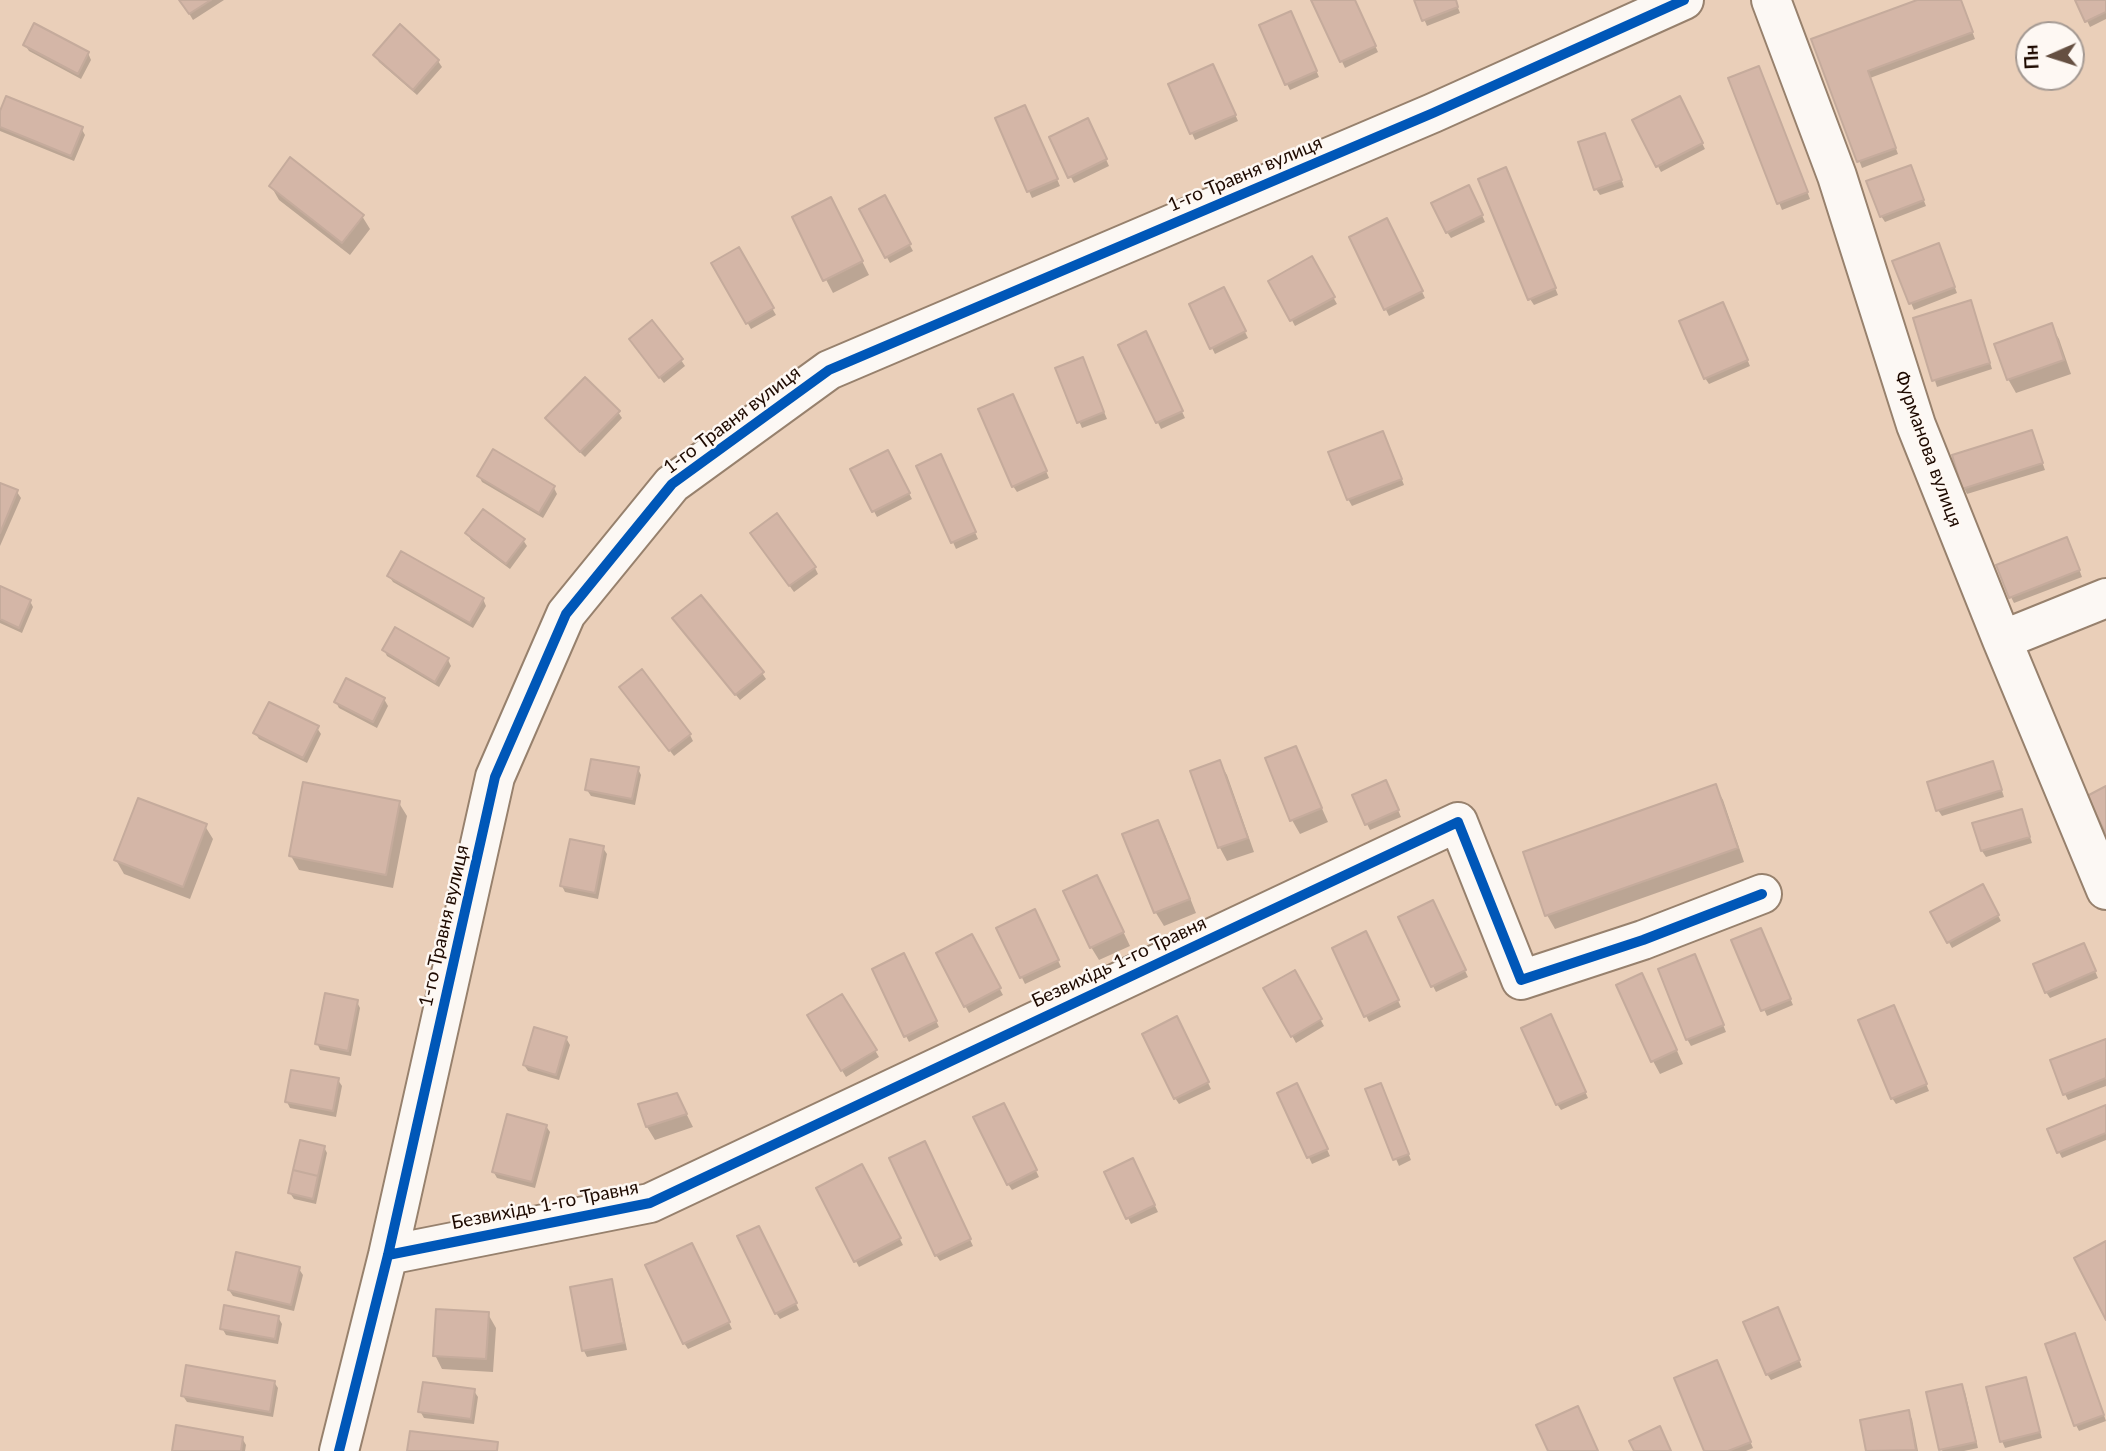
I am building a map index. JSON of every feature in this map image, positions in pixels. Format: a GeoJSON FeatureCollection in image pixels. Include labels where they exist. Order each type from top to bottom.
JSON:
{"type":"FeatureCollection","features":[{"type":"Feature","properties":{"kind":"street","name":"1-го Травня вулиця"},"geometry":{"type":"LineString","coordinates":[[339,1451],[388,1255],[495,777],[566,614],[672,484],[829,370],[1433,113],[1684,0]]}},
{"type":"Feature","properties":{"kind":"street","name":"Фурманова вулиця"},"geometry":{"type":"LineString","coordinates":[[1771,0],[1838,176],[1916,425],[2106,890]]}},
{"type":"Feature","properties":{"kind":"street"},"geometry":{"type":"LineString","coordinates":[[2002,640],[2106,598]]}},
{"type":"Feature","properties":{"kind":"street","name":"Безвихідь 1-го Травня"},"geometry":{"type":"LineString","coordinates":[[388,1255],[650,1203],[1458,822],[1521,981],[1643,940],[1762,894]]}},
{"type":"Feature","properties":{"kind":"building"},"geometry":{"type":"Polygon","coordinates":[[[179,0],[211,0],[189,14],[179,0]]]}},
{"type":"Feature","properties":{"kind":"building"},"geometry":{"type":"Polygon","coordinates":[[[1311,0],[1355,0],[1376,46],[1340,62],[1311,0]]]}},
{"type":"Feature","properties":{"kind":"building"},"geometry":{"type":"Polygon","coordinates":[[[1414,0],[1456,0],[1458,7],[1422,21],[1414,0]]]}},
{"type":"Feature","properties":{"kind":"building"},"geometry":{"type":"Polygon","coordinates":[[[1917,0],[1961,0],[1973,32],[1868,71],[1896,148],[1857,162],[1811,39],[1917,0]]]}},
{"type":"Feature","properties":{"kind":"building"},"geometry":{"type":"Polygon","coordinates":[[[2075,0],[2106,0],[2106,12],[2085,21],[2075,0]]]}},
{"type":"Feature","properties":{"kind":"building"},"geometry":{"type":"Polygon","coordinates":[[[1291,11],[1317,71],[1285,85],[1259,25],[1291,11]]]}},
{"type":"Feature","properties":{"kind":"building"},"geometry":{"type":"Polygon","coordinates":[[[34,23],[89,52],[78,74],[23,45],[34,23]]]}},
{"type":"Feature","properties":{"kind":"building"},"geometry":{"type":"Polygon","coordinates":[[[400,24],[439,60],[413,90],[373,55],[400,24]]]}},
{"type":"Feature","properties":{"kind":"building"},"geometry":{"type":"Polygon","coordinates":[[[1213,64],[1236,115],[1190,134],[1168,84],[1213,64]]]}},
{"type":"Feature","properties":{"kind":"building"},"geometry":{"type":"Polygon","coordinates":[[[1759,66],[1808,192],[1777,204],[1728,78],[1759,66]]]}},
{"type":"Feature","properties":{"kind":"building"},"geometry":{"type":"Polygon","coordinates":[[[6,96],[83,127],[71,156],[0,127],[0,111],[6,96]]]}},
{"type":"Feature","properties":{"kind":"building"},"geometry":{"type":"Polygon","coordinates":[[[1680,96],[1703,143],[1656,167],[1632,120],[1680,96]]]}},
{"type":"Feature","properties":{"kind":"building"},"geometry":{"type":"Polygon","coordinates":[[[1025,105],[1058,179],[1027,192],[995,118],[1025,105]]]}},
{"type":"Feature","properties":{"kind":"building"},"geometry":{"type":"Polygon","coordinates":[[[1088,118],[1107,159],[1068,178],[1049,137],[1088,118]]]}},
{"type":"Feature","properties":{"kind":"building"},"geometry":{"type":"Polygon","coordinates":[[[1605,133],[1622,180],[1594,190],[1578,142],[1605,133]]]}},
{"type":"Feature","properties":{"kind":"building"},"geometry":{"type":"Polygon","coordinates":[[[290,157],[364,215],[342,243],[269,186],[290,157]]]}},
{"type":"Feature","properties":{"kind":"building"},"geometry":{"type":"Polygon","coordinates":[[[1911,165],[1924,200],[1880,217],[1866,181],[1911,165]]]}},
{"type":"Feature","properties":{"kind":"building"},"geometry":{"type":"Polygon","coordinates":[[[1506,167],[1556,288],[1528,300],[1478,179],[1506,167]]]}},
{"type":"Feature","properties":{"kind":"building"},"geometry":{"type":"Polygon","coordinates":[[[1469,185],[1483,215],[1446,233],[1431,203],[1469,185]]]}},
{"type":"Feature","properties":{"kind":"building"},"geometry":{"type":"Polygon","coordinates":[[[885,195],[911,244],[885,258],[859,209],[885,195]]]}},
{"type":"Feature","properties":{"kind":"building"},"geometry":{"type":"Polygon","coordinates":[[[831,197],[863,261],[823,281],[792,217],[831,197]]]}},
{"type":"Feature","properties":{"kind":"building"},"geometry":{"type":"Polygon","coordinates":[[[1387,218],[1423,291],[1384,310],[1349,237],[1387,218]]]}},
{"type":"Feature","properties":{"kind":"building"},"geometry":{"type":"Polygon","coordinates":[[[1939,243],[1955,287],[1909,304],[1892,261],[1939,243]]]}},
{"type":"Feature","properties":{"kind":"building"},"geometry":{"type":"Polygon","coordinates":[[[739,247],[774,308],[746,324],[711,263],[739,247]]]}},
{"type":"Feature","properties":{"kind":"building"},"geometry":{"type":"Polygon","coordinates":[[[1312,256],[1335,297],[1290,321],[1268,281],[1312,256]]]}},
{"type":"Feature","properties":{"kind":"building"},"geometry":{"type":"Polygon","coordinates":[[[1224,287],[1246,331],[1210,349],[1189,304],[1224,287]]]}},
{"type":"Feature","properties":{"kind":"building"},"geometry":{"type":"Polygon","coordinates":[[[1971,300],[1990,363],[1932,381],[1913,318],[1971,300]]]}},
{"type":"Feature","properties":{"kind":"building"},"geometry":{"type":"Polygon","coordinates":[[[1723,302],[1748,360],[1704,379],[1679,321],[1723,302]]]}},
{"type":"Feature","properties":{"kind":"building"},"geometry":{"type":"Polygon","coordinates":[[[652,320],[683,359],[659,378],[629,339],[652,320]]]}},
{"type":"Feature","properties":{"kind":"building"},"geometry":{"type":"Polygon","coordinates":[[[2052,323],[2064,360],[2007,380],[1994,344],[2052,323]]]}},
{"type":"Feature","properties":{"kind":"building"},"geometry":{"type":"Polygon","coordinates":[[[1146,331],[1183,411],[1156,423],[1118,345],[1146,331]]]}},
{"type":"Feature","properties":{"kind":"building"},"geometry":{"type":"Polygon","coordinates":[[[1083,357],[1104,412],[1077,423],[1055,368],[1083,357]]]}},
{"type":"Feature","properties":{"kind":"building"},"geometry":{"type":"Polygon","coordinates":[[[585,377],[620,411],[580,452],[545,418],[585,377]]]}},
{"type":"Feature","properties":{"kind":"building"},"geometry":{"type":"Polygon","coordinates":[[[1013,394],[1047,471],[1012,487],[978,409],[1013,394]]]}},
{"type":"Feature","properties":{"kind":"building"},"geometry":{"type":"Polygon","coordinates":[[[2032,430],[2043,463],[1962,489],[1952,455],[2032,430]]]}},
{"type":"Feature","properties":{"kind":"building"},"geometry":{"type":"Polygon","coordinates":[[[1383,431],[1402,479],[1347,500],[1328,452],[1383,431]]]}},
{"type":"Feature","properties":{"kind":"building"},"geometry":{"type":"Polygon","coordinates":[[[493,449],[555,486],[539,513],[477,476],[493,449]]]}},
{"type":"Feature","properties":{"kind":"building"},"geometry":{"type":"Polygon","coordinates":[[[888,450],[910,493],[872,512],[850,469],[888,450]]]}},
{"type":"Feature","properties":{"kind":"building"},"geometry":{"type":"Polygon","coordinates":[[[941,454],[976,532],[951,543],[916,466],[941,454]]]}},
{"type":"Feature","properties":{"kind":"building"},"geometry":{"type":"Polygon","coordinates":[[[0,483],[18,490],[0,533],[0,483]]]}},
{"type":"Feature","properties":{"kind":"building"},"geometry":{"type":"Polygon","coordinates":[[[483,509],[525,539],[506,564],[465,533],[483,509]]]}},
{"type":"Feature","properties":{"kind":"building"},"geometry":{"type":"Polygon","coordinates":[[[777,513],[816,567],[789,586],[750,533],[777,513]]]}},
{"type":"Feature","properties":{"kind":"building"},"geometry":{"type":"Polygon","coordinates":[[[2067,537],[2080,570],[2009,598],[1996,565],[2067,537]]]}},
{"type":"Feature","properties":{"kind":"building"},"geometry":{"type":"Polygon","coordinates":[[[401,551],[484,598],[470,623],[387,576],[401,551]]]}},
{"type":"Feature","properties":{"kind":"building"},"geometry":{"type":"Polygon","coordinates":[[[0,586],[31,600],[19,628],[0,619],[0,586]]]}},
{"type":"Feature","properties":{"kind":"building"},"geometry":{"type":"Polygon","coordinates":[[[701,595],[764,672],[735,695],[672,618],[701,595]]]}},
{"type":"Feature","properties":{"kind":"building"},"geometry":{"type":"Polygon","coordinates":[[[395,627],[449,658],[435,682],[382,650],[395,627]]]}},
{"type":"Feature","properties":{"kind":"building"},"geometry":{"type":"Polygon","coordinates":[[[642,669],[691,734],[669,751],[619,687],[642,669]]]}},
{"type":"Feature","properties":{"kind":"building"},"geometry":{"type":"Polygon","coordinates":[[[346,678],[385,698],[373,722],[334,702],[346,678]]]}},
{"type":"Feature","properties":{"kind":"building"},"geometry":{"type":"Polygon","coordinates":[[[269,702],[319,726],[303,758],[253,733],[269,702]]]}},
{"type":"Feature","properties":{"kind":"building"},"geometry":{"type":"Polygon","coordinates":[[[1296,746],[1322,808],[1290,821],[1265,758],[1296,746]]]}},
{"type":"Feature","properties":{"kind":"building"},"geometry":{"type":"Polygon","coordinates":[[[591,759],[639,767],[632,799],[585,790],[591,759]]]}},
{"type":"Feature","properties":{"kind":"building"},"geometry":{"type":"Polygon","coordinates":[[[1220,760],[1248,838],[1218,848],[1190,771],[1220,760]]]}},
{"type":"Feature","properties":{"kind":"building"},"geometry":{"type":"Polygon","coordinates":[[[1993,761],[2002,790],[1936,811],[1927,782],[1993,761]]]}},
{"type":"Feature","properties":{"kind":"building"},"geometry":{"type":"Polygon","coordinates":[[[1386,780],[1399,810],[1365,825],[1352,795],[1386,780]]]}},
{"type":"Feature","properties":{"kind":"building"},"geometry":{"type":"Polygon","coordinates":[[[303,782],[400,801],[386,875],[289,856],[303,782]]]}},
{"type":"Feature","properties":{"kind":"building"},"geometry":{"type":"Polygon","coordinates":[[[1716,784],[1738,848],[1545,916],[1523,852],[1716,784]]]}},
{"type":"Feature","properties":{"kind":"building"},"geometry":{"type":"Polygon","coordinates":[[[2106,786],[2106,834],[2087,796],[2106,786]]]}},
{"type":"Feature","properties":{"kind":"building"},"geometry":{"type":"Polygon","coordinates":[[[138,798],[207,824],[183,887],[114,860],[138,798]]]}},
{"type":"Feature","properties":{"kind":"building"},"geometry":{"type":"Polygon","coordinates":[[[2022,809],[2030,837],[1981,851],[1972,823],[2022,809]]]}},
{"type":"Feature","properties":{"kind":"building"},"geometry":{"type":"Polygon","coordinates":[[[1158,820],[1190,899],[1154,913],[1122,834],[1158,820]]]}},
{"type":"Feature","properties":{"kind":"building"},"geometry":{"type":"Polygon","coordinates":[[[570,839],[604,846],[595,893],[560,886],[570,839]]]}},
{"type":"Feature","properties":{"kind":"building"},"geometry":{"type":"Polygon","coordinates":[[[1097,875],[1124,932],[1090,948],[1063,891],[1097,875]]]}},
{"type":"Feature","properties":{"kind":"building"},"geometry":{"type":"Polygon","coordinates":[[[1983,884],[1999,915],[1947,943],[1930,912],[1983,884]]]}},
{"type":"Feature","properties":{"kind":"building"},"geometry":{"type":"Polygon","coordinates":[[[1433,900],[1466,970],[1431,987],[1398,917],[1433,900]]]}},
{"type":"Feature","properties":{"kind":"building"},"geometry":{"type":"Polygon","coordinates":[[[1035,909],[1059,960],[1020,978],[996,928],[1035,909]]]}},
{"type":"Feature","properties":{"kind":"building"},"geometry":{"type":"Polygon","coordinates":[[[1761,928],[1791,999],[1761,1011],[1731,940],[1761,928]]]}},
{"type":"Feature","properties":{"kind":"building"},"geometry":{"type":"Polygon","coordinates":[[[1366,931],[1399,1000],[1364,1017],[1332,948],[1366,931]]]}},
{"type":"Feature","properties":{"kind":"building"},"geometry":{"type":"Polygon","coordinates":[[[972,934],[1001,988],[964,1007],[936,953],[972,934]]]}},
{"type":"Feature","properties":{"kind":"building"},"geometry":{"type":"Polygon","coordinates":[[[2084,943],[2096,971],[2045,993],[2033,964],[2084,943]]]}},
{"type":"Feature","properties":{"kind":"building"},"geometry":{"type":"Polygon","coordinates":[[[904,953],[937,1021],[904,1037],[872,969],[904,953]]]}},
{"type":"Feature","properties":{"kind":"building"},"geometry":{"type":"Polygon","coordinates":[[[1695,954],[1724,1025],[1686,1040],[1658,969],[1695,954]]]}},
{"type":"Feature","properties":{"kind":"building"},"geometry":{"type":"Polygon","coordinates":[[[1295,970],[1322,1019],[1291,1037],[1263,988],[1295,970]]]}},
{"type":"Feature","properties":{"kind":"building"},"geometry":{"type":"Polygon","coordinates":[[[1642,973],[1677,1050],[1651,1062],[1616,985],[1642,973]]]}},
{"type":"Feature","properties":{"kind":"building"},"geometry":{"type":"Polygon","coordinates":[[[325,993],[358,1000],[348,1051],[315,1044],[325,993]]]}},
{"type":"Feature","properties":{"kind":"building"},"geometry":{"type":"Polygon","coordinates":[[[842,994],[877,1050],[841,1071],[807,1015],[842,994]]]}},
{"type":"Feature","properties":{"kind":"building"},"geometry":{"type":"Polygon","coordinates":[[[1894,1005],[1927,1084],[1891,1099],[1858,1020],[1894,1005]]]}},
{"type":"Feature","properties":{"kind":"building"},"geometry":{"type":"Polygon","coordinates":[[[1551,1014],[1586,1092],[1556,1105],[1521,1028],[1551,1014]]]}},
{"type":"Feature","properties":{"kind":"building"},"geometry":{"type":"Polygon","coordinates":[[[1177,1016],[1209,1082],[1174,1099],[1142,1034],[1177,1016]]]}},
{"type":"Feature","properties":{"kind":"building"},"geometry":{"type":"Polygon","coordinates":[[[534,1027],[567,1037],[556,1075],[523,1065],[534,1027]]]}},
{"type":"Feature","properties":{"kind":"building"},"geometry":{"type":"Polygon","coordinates":[[[2106,1039],[2106,1078],[2063,1095],[2050,1060],[2106,1039]]]}},
{"type":"Feature","properties":{"kind":"building"},"geometry":{"type":"Polygon","coordinates":[[[291,1070],[339,1078],[333,1111],[285,1102],[291,1070]]]}},
{"type":"Feature","properties":{"kind":"building"},"geometry":{"type":"Polygon","coordinates":[[[1297,1083],[1328,1149],[1307,1158],[1277,1093],[1297,1083]]]}},
{"type":"Feature","properties":{"kind":"building"},"geometry":{"type":"Polygon","coordinates":[[[1381,1083],[1409,1154],[1393,1160],[1365,1089],[1381,1083]]]}},
{"type":"Feature","properties":{"kind":"building"},"geometry":{"type":"Polygon","coordinates":[[[677,1093],[687,1114],[646,1127],[638,1104],[677,1093]]]}},
{"type":"Feature","properties":{"kind":"building"},"geometry":{"type":"Polygon","coordinates":[[[1004,1103],[1037,1170],[1007,1185],[973,1117],[1004,1103]]]}},
{"type":"Feature","properties":{"kind":"building"},"geometry":{"type":"Polygon","coordinates":[[[2106,1105],[2106,1133],[2057,1153],[2047,1129],[2106,1105]]]}},
{"type":"Feature","properties":{"kind":"building"},"geometry":{"type":"Polygon","coordinates":[[[507,1114],[547,1125],[532,1182],[492,1172],[507,1114]]]}},
{"type":"Feature","properties":{"kind":"building"},"geometry":{"type":"Polygon","coordinates":[[[300,1140],[325,1146],[318,1176],[293,1170],[300,1140]]]}},
{"type":"Feature","properties":{"kind":"building"},"geometry":{"type":"Polygon","coordinates":[[[925,1141],[971,1239],[935,1256],[889,1158],[925,1141]]]}},
{"type":"Feature","properties":{"kind":"building"},"geometry":{"type":"Polygon","coordinates":[[[1133,1158],[1155,1205],[1126,1219],[1104,1172],[1133,1158]]]}},
{"type":"Feature","properties":{"kind":"building"},"geometry":{"type":"Polygon","coordinates":[[[862,1164],[901,1238],[854,1262],[816,1188],[862,1164]]]}},
{"type":"Feature","properties":{"kind":"building"},"geometry":{"type":"Polygon","coordinates":[[[293,1170],[318,1176],[313,1199],[288,1193],[293,1170]]]}},
{"type":"Feature","properties":{"kind":"building"},"geometry":{"type":"Polygon","coordinates":[[[759,1226],[797,1303],[775,1314],[737,1236],[759,1226]]]}},
{"type":"Feature","properties":{"kind":"building"},"geometry":{"type":"Polygon","coordinates":[[[2106,1241],[2106,1320],[2074,1258],[2106,1241]]]}},
{"type":"Feature","properties":{"kind":"building"},"geometry":{"type":"Polygon","coordinates":[[[692,1243],[730,1322],[683,1344],[645,1265],[692,1243]]]}},
{"type":"Feature","properties":{"kind":"building"},"geometry":{"type":"Polygon","coordinates":[[[236,1252],[300,1267],[291,1305],[228,1290],[236,1252]]]}},
{"type":"Feature","properties":{"kind":"building"},"geometry":{"type":"Polygon","coordinates":[[[612,1279],[624,1343],[582,1351],[570,1287],[612,1279]]]}},
{"type":"Feature","properties":{"kind":"building"},"geometry":{"type":"Polygon","coordinates":[[[224,1305],[279,1316],[275,1339],[220,1329],[224,1305]]]}},
{"type":"Feature","properties":{"kind":"building"},"geometry":{"type":"Polygon","coordinates":[[[1778,1307],[1800,1360],[1766,1375],[1743,1322],[1778,1307]]]}},
{"type":"Feature","properties":{"kind":"building"},"geometry":{"type":"Polygon","coordinates":[[[436,1309],[489,1312],[486,1359],[433,1356],[436,1309]]]}},
{"type":"Feature","properties":{"kind":"building"},"geometry":{"type":"Polygon","coordinates":[[[2075,1333],[2104,1415],[2074,1426],[2045,1344],[2075,1333]]]}},
{"type":"Feature","properties":{"kind":"building"},"geometry":{"type":"Polygon","coordinates":[[[1717,1360],[1751,1442],[1728,1451],[1704,1451],[1674,1378],[1717,1360]]]}},
{"type":"Feature","properties":{"kind":"building"},"geometry":{"type":"Polygon","coordinates":[[[186,1365],[275,1381],[270,1412],[181,1396],[186,1365]]]}},
{"type":"Feature","properties":{"kind":"building"},"geometry":{"type":"Polygon","coordinates":[[[2026,1377],[2040,1432],[2000,1442],[1986,1387],[2026,1377]]]}},
{"type":"Feature","properties":{"kind":"building"},"geometry":{"type":"Polygon","coordinates":[[[423,1382],[475,1389],[471,1419],[418,1412],[423,1382]]]}},
{"type":"Feature","properties":{"kind":"building"},"geometry":{"type":"Polygon","coordinates":[[[1962,1384],[1976,1442],[1939,1450],[1926,1392],[1962,1384]]]}},
{"type":"Feature","properties":{"kind":"building"},"geometry":{"type":"Polygon","coordinates":[[[1578,1406],[1598,1451],[1548,1451],[1536,1425],[1578,1406]]]}},
{"type":"Feature","properties":{"kind":"building"},"geometry":{"type":"Polygon","coordinates":[[[1909,1410],[1916,1450],[1866,1451],[1860,1420],[1909,1410]]]}},
{"type":"Feature","properties":{"kind":"building"},"geometry":{"type":"Polygon","coordinates":[[[176,1425],[243,1437],[241,1451],[172,1451],[176,1425]]]}},
{"type":"Feature","properties":{"kind":"building"},"geometry":{"type":"Polygon","coordinates":[[[1660,1426],[1671,1451],[1634,1451],[1629,1441],[1660,1426]]]}},
{"type":"Feature","properties":{"kind":"building"},"geometry":{"type":"Polygon","coordinates":[[[410,1431],[498,1442],[497,1451],[407,1451],[410,1431]]]}},
{"type":"Feature","properties":{"kind":"cycle path"},"geometry":{"type":"LineString","coordinates":[[339,1451],[388,1255],[495,777],[566,614],[672,484],[829,370],[1433,113],[1684,0]]}},
{"type":"Feature","properties":{"kind":"cycle path"},"geometry":{"type":"LineString","coordinates":[[388,1255],[650,1203],[1458,822],[1521,980],[1643,940],[1762,894]]}}]}
